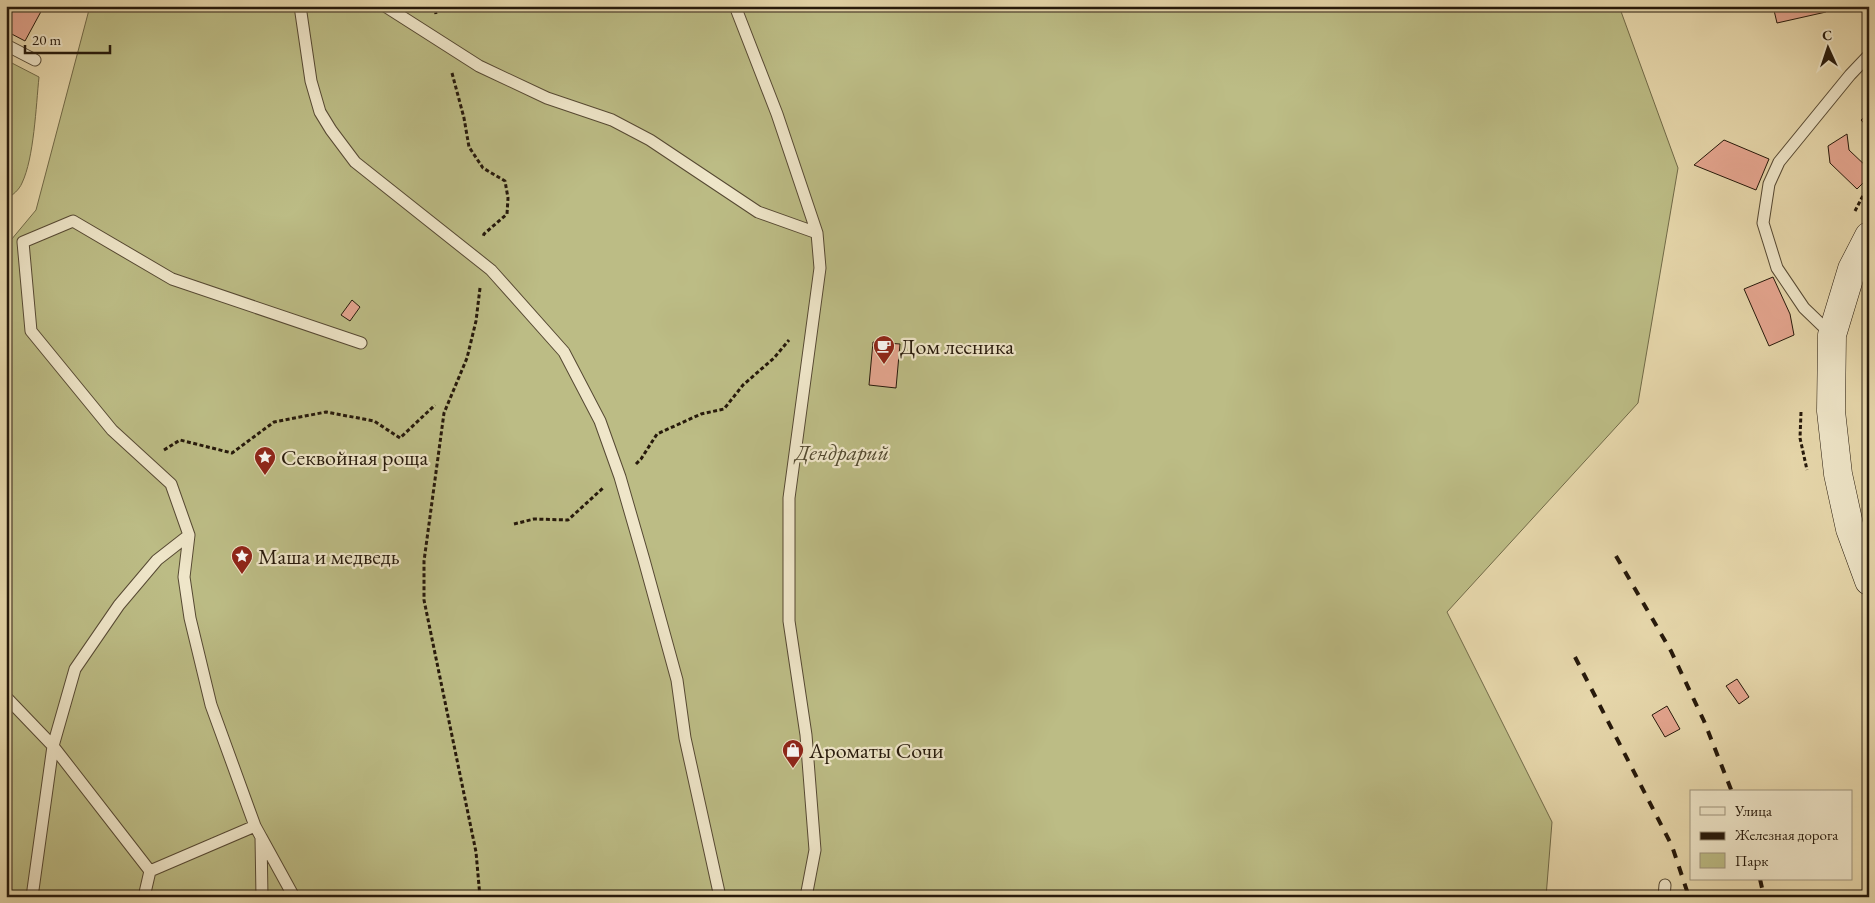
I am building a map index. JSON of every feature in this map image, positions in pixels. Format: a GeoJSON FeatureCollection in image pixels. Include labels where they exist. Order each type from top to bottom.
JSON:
{"type":"FeatureCollection","features":[{"type":"Feature","properties":{"kind":"main road"},"geometry":{"type":"LineString","coordinates":[[1869,236],[1852,269],[1832,335],[1831,412],[1838,474],[1850,529],[1869,581]]}},
{"type":"Feature","properties":{"kind":"lane"},"geometry":{"type":"LineString","coordinates":[[300,6],[311,81],[320,112],[331,130],[355,162],[491,270],[564,352],[600,421],[620,477],[677,680],[685,738],[720,897]]}},
{"type":"Feature","properties":{"kind":"lane"},"geometry":{"type":"LineString","coordinates":[[385,6],[479,66],[547,98],[612,120],[650,140],[758,212],[817,232]]}},
{"type":"Feature","properties":{"kind":"lane"},"geometry":{"type":"LineString","coordinates":[[735,6],[777,114],[817,232],[820,268],[789,498],[788,621],[806,734],[815,850],[806,897]]}},
{"type":"Feature","properties":{"kind":"lane"},"geometry":{"type":"LineString","coordinates":[[6,45],[35,60]]}},
{"type":"Feature","properties":{"kind":"lane"},"geometry":{"type":"LineString","coordinates":[[1832,335],[1804,308],[1777,268],[1763,223],[1769,184],[1779,162],[1850,75],[1869,55]]}},
{"type":"Feature","properties":{"kind":"lane"},"geometry":{"type":"LineString","coordinates":[[294,897],[255,826],[211,705],[190,618],[184,577],[189,535],[171,484],[112,430],[31,331],[23,242],[73,222],[172,279],[361,343]]}},
{"type":"Feature","properties":{"kind":"lane"},"geometry":{"type":"LineString","coordinates":[[32,897],[53,746],[75,669],[119,605],[157,560],[189,535]]}},
{"type":"Feature","properties":{"kind":"lane"},"geometry":{"type":"LineString","coordinates":[[6,696],[53,746],[150,871]]}},
{"type":"Feature","properties":{"kind":"lane"},"geometry":{"type":"LineString","coordinates":[[150,871],[255,826]]}},
{"type":"Feature","properties":{"kind":"lane"},"geometry":{"type":"LineString","coordinates":[[261,837],[262,897]]}},
{"type":"Feature","properties":{"kind":"lane"},"geometry":{"type":"LineString","coordinates":[[144,897],[150,871]]}},
{"type":"Feature","properties":{"kind":"lane"},"geometry":{"type":"LineString","coordinates":[[1664,897],[1665,885]]}},
{"type":"Feature","properties":{"kind":"path"},"geometry":{"type":"LineString","coordinates":[[445,45],[464,118],[469,147],[483,168],[505,181],[508,198],[506,214],[484,234],[477,259],[480,291],[476,321],[467,358],[444,413],[424,561],[424,600],[476,852],[480,897]]}},
{"type":"Feature","properties":{"kind":"path"},"geometry":{"type":"LineString","coordinates":[[514,524],[534,519],[568,520],[604,487],[620,477],[641,459],[658,434],[702,414],[724,409],[743,385],[774,358],[790,338]]}},
{"type":"Feature","properties":{"kind":"path"},"geometry":{"type":"LineString","coordinates":[[146,461],[180,440],[232,453],[274,422],[326,412],[374,421],[400,438],[435,405]]}},
{"type":"Feature","properties":{"kind":"green space","name":"Дендрарий"},"geometry":{"type":"Polygon","coordinates":[[[90,6],[1619,6],[1678,168],[1638,403],[1447,612],[1552,822],[1546,897],[6,897],[6,246],[36,210],[90,6]]]}},
{"type":"Feature","properties":{"kind":"green space"},"geometry":{"type":"Polygon","coordinates":[[[6,60],[39,77],[34,132],[26,172],[19,188],[6,199],[6,60]]]}},
{"type":"Feature","properties":{"kind":"building"},"geometry":{"type":"Polygon","coordinates":[[[6,6],[44,6],[25,41],[6,31],[6,6]]]}},
{"type":"Feature","properties":{"kind":"building"},"geometry":{"type":"Polygon","coordinates":[[[1773,6],[1825,6],[1826,12],[1777,23],[1773,6]]]}},
{"type":"Feature","properties":{"kind":"building"},"geometry":{"type":"Polygon","coordinates":[[[1869,114],[1869,129],[1861,120],[1869,114]]]}},
{"type":"Feature","properties":{"kind":"building"},"geometry":{"type":"Polygon","coordinates":[[[1847,134],[1849,150],[1869,169],[1869,177],[1857,189],[1830,163],[1828,146],[1847,134]]]}},
{"type":"Feature","properties":{"kind":"building"},"geometry":{"type":"Polygon","coordinates":[[[1724,140],[1769,159],[1756,190],[1694,165],[1724,140]]]}},
{"type":"Feature","properties":{"kind":"building"},"geometry":{"type":"Polygon","coordinates":[[[1773,277],[1790,314],[1794,335],[1769,346],[1744,289],[1773,277]]]}},
{"type":"Feature","properties":{"kind":"building"},"geometry":{"type":"Polygon","coordinates":[[[352,300],[360,307],[350,321],[341,315],[352,300]]]}},
{"type":"Feature","properties":{"kind":"building","name":"Дом лесника"},"geometry":{"type":"Polygon","coordinates":[[[873,342],[900,344],[896,388],[869,385],[873,342]]]}},
{"type":"Feature","properties":{"kind":"building"},"geometry":{"type":"Polygon","coordinates":[[[1737,679],[1749,697],[1739,704],[1726,686],[1737,679]]]}},
{"type":"Feature","properties":{"kind":"building"},"geometry":{"type":"Polygon","coordinates":[[[1667,706],[1680,729],[1665,737],[1652,715],[1667,706]]]}},
{"type":"Feature","properties":{"kind":"railway"},"geometry":{"type":"LineString","coordinates":[[1616,556],[1671,651],[1704,721],[1731,790]]}},
{"type":"Feature","properties":{"kind":"railway"},"geometry":{"type":"LineString","coordinates":[[1575,657],[1672,846],[1689,897]]}},
{"type":"Feature","properties":{"kind":"railway"},"geometry":{"type":"LineString","coordinates":[[1760,880],[1764,897]]}},
{"type":"Feature","properties":{"kind":"place","name":"Дом лесника"},"geometry":{"type":"Point","coordinates":[884,365]}},
{"type":"Feature","properties":{"kind":"place","name":"Секвойная роща"},"geometry":{"type":"Point","coordinates":[265,476]}},
{"type":"Feature","properties":{"kind":"place","name":"Маша и медведь"},"geometry":{"type":"Point","coordinates":[242,575]}},
{"type":"Feature","properties":{"kind":"place","name":"Ароматы Сочи"},"geometry":{"type":"Point","coordinates":[793,769]}}]}
